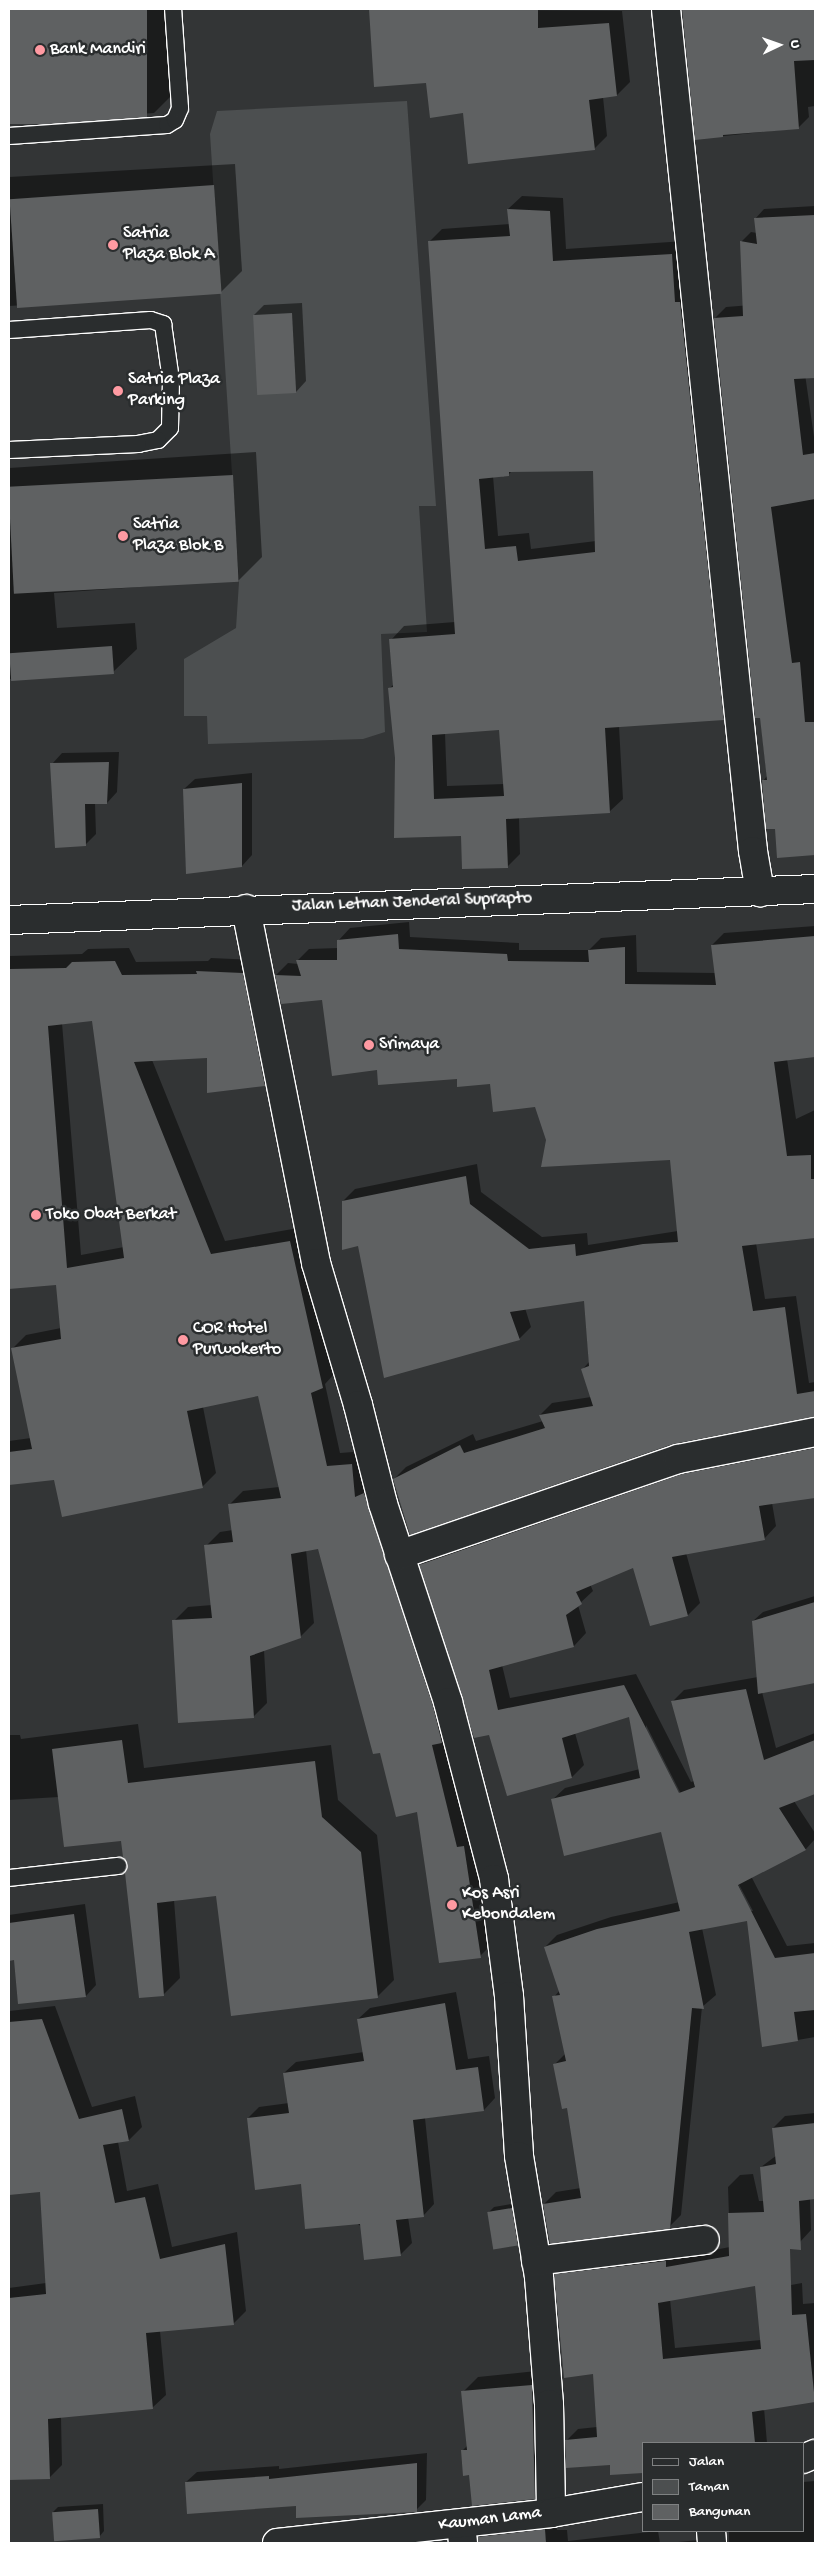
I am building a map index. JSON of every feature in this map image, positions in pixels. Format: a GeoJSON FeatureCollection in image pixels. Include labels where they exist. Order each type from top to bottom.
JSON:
{"type":"FeatureCollection","features":[{"type":"Feature","properties":{"kind":"street"},"geometry":{"type":"LineString","coordinates":[[666,9],[753,851],[760,892]]}},
{"type":"Feature","properties":{"kind":"street","name":"Jalan Letnan Jenderal Suprapto"},"geometry":{"type":"LineString","coordinates":[[9,920],[246,909],[760,892],[815,888]]}},
{"type":"Feature","properties":{"kind":"street"},"geometry":{"type":"LineString","coordinates":[[246,909],[316,1262],[399,1555],[448,1702],[494,1879],[509,1996],[519,2156],[536,2261],[549,2404],[551,2513]]}},
{"type":"Feature","properties":{"kind":"street"},"geometry":{"type":"LineString","coordinates":[[399,1555],[678,1459],[815,1432]]}},
{"type":"Feature","properties":{"kind":"street"},"geometry":{"type":"LineString","coordinates":[[536,2261],[705,2240]]}},
{"type":"Feature","properties":{"kind":"street","name":"Kauman Lama"},"geometry":{"type":"LineString","coordinates":[[277,2543],[462,2534],[551,2513],[642,2497]]}},
{"type":"Feature","properties":{"kind":"lane"},"geometry":{"type":"LineString","coordinates":[[9,136],[167,125],[175,120],[180,108],[173,9]]}},
{"type":"Feature","properties":{"kind":"lane"},"geometry":{"type":"LineString","coordinates":[[9,330],[151,320],[164,324],[171,380],[170,428],[158,440],[138,444],[9,450]]}},
{"type":"Feature","properties":{"kind":"lane"},"geometry":{"type":"LineString","coordinates":[[9,1878],[118,1866]]}},
{"type":"Feature","properties":{"kind":"green space"},"geometry":{"type":"Polygon","coordinates":[[[407,101],[436,506],[419,506],[427,632],[381,634],[385,732],[363,739],[208,744],[207,716],[184,716],[184,659],[236,628],[239,582],[210,134],[217,111],[407,101]]]}},
{"type":"Feature","properties":{"kind":"building"},"geometry":{"type":"Polygon","coordinates":[[[9,9],[147,9],[147,124],[9,124],[9,9]]]}},
{"type":"Feature","properties":{"kind":"building"},"geometry":{"type":"Polygon","coordinates":[[[369,9],[538,9],[538,28],[609,23],[617,96],[589,100],[595,150],[468,164],[463,113],[430,118],[426,83],[374,87],[369,9]]]}},
{"type":"Feature","properties":{"kind":"building"},"geometry":{"type":"Polygon","coordinates":[[[682,9],[815,9],[815,60],[794,61],[799,129],[723,135],[723,137],[695,140],[682,9]]]}},
{"type":"Feature","properties":{"kind":"building","name":"Satria Plaza Blok A"},"geometry":{"type":"Polygon","coordinates":[[[214,185],[222,294],[17,308],[9,199],[214,185]]]}},
{"type":"Feature","properties":{"kind":"building"},"geometry":{"type":"Polygon","coordinates":[[[507,209],[550,211],[553,261],[672,254],[675,302],[680,302],[724,720],[605,728],[610,813],[506,819],[508,868],[462,869],[461,836],[394,838],[395,758],[388,688],[393,687],[389,639],[455,634],[428,241],[510,236],[507,209]],[[593,471],[509,472],[509,476],[479,479],[485,549],[516,546],[518,561],[595,552],[593,471]],[[499,730],[432,735],[434,799],[504,796],[499,730]]]}},
{"type":"Feature","properties":{"kind":"building"},"geometry":{"type":"Polygon","coordinates":[[[815,215],[815,378],[794,379],[803,455],[815,453],[815,499],[771,507],[792,663],[800,662],[805,722],[815,722],[815,855],[777,858],[775,829],[766,829],[762,780],[767,780],[760,718],[755,718],[714,318],[743,316],[740,241],[757,244],[754,218],[815,215]]]}},
{"type":"Feature","properties":{"kind":"building"},"geometry":{"type":"Polygon","coordinates":[[[292,313],[296,393],[257,395],[253,315],[292,313]]]}},
{"type":"Feature","properties":{"kind":"building","name":"Satria Plaza Blok B"},"geometry":{"type":"Polygon","coordinates":[[[233,475],[239,582],[14,594],[9,487],[233,475]]]}},
{"type":"Feature","properties":{"kind":"building"},"geometry":{"type":"Polygon","coordinates":[[[112,646],[114,674],[11,681],[9,653],[112,646]]]}},
{"type":"Feature","properties":{"kind":"building"},"geometry":{"type":"Polygon","coordinates":[[[109,762],[107,804],[85,804],[86,846],[55,848],[50,763],[109,762]]]}},
{"type":"Feature","properties":{"kind":"building"},"geometry":{"type":"Polygon","coordinates":[[[242,783],[242,867],[186,874],[183,789],[242,783]]]}},
{"type":"Feature","properties":{"kind":"building"},"geometry":{"type":"Polygon","coordinates":[[[398,934],[399,949],[507,954],[508,961],[589,962],[588,950],[625,947],[625,984],[716,985],[711,945],[815,936],[815,1057],[774,1062],[787,1156],[811,1155],[811,1179],[815,1179],[815,1238],[742,1246],[753,1311],[785,1307],[797,1394],[815,1391],[815,1417],[673,1444],[410,1535],[393,1479],[460,1445],[464,1453],[545,1428],[539,1415],[593,1406],[581,1369],[589,1366],[584,1301],[510,1312],[520,1340],[384,1378],[358,1246],[342,1250],[342,1201],[466,1176],[470,1204],[529,1249],[575,1244],[576,1256],[643,1244],[678,1242],[670,1160],[541,1167],[546,1140],[535,1107],[493,1112],[490,1084],[457,1087],[457,1079],[378,1085],[377,1070],[332,1076],[322,1000],[281,1004],[275,975],[301,976],[296,960],[337,960],[337,940],[398,934]]]}},
{"type":"Feature","properties":{"kind":"building"},"geometry":{"type":"Polygon","coordinates":[[[115,961],[122,975],[197,974],[196,971],[243,973],[265,1086],[207,1093],[207,1058],[134,1062],[211,1254],[290,1241],[323,1388],[311,1393],[327,1466],[352,1464],[355,1497],[364,1493],[433,1706],[442,1743],[432,1745],[457,1847],[464,1846],[481,1958],[439,1963],[417,1812],[396,1817],[380,1753],[373,1754],[318,1549],[291,1554],[301,1638],[250,1656],[254,1718],[178,1723],[172,1620],[212,1618],[204,1545],[233,1542],[228,1504],[281,1498],[258,1396],[187,1411],[203,1488],[62,1517],[54,1480],[9,1485],[9,1452],[32,1449],[11,1348],[61,1339],[56,1285],[9,1289],[9,969],[66,968],[72,962],[115,961]],[[92,1021],[48,1026],[67,1268],[124,1258],[92,1021]]]}},
{"type":"Feature","properties":{"kind":"building"},"geometry":{"type":"Polygon","coordinates":[[[815,1448],[815,1498],[759,1506],[765,1540],[672,1557],[688,1616],[650,1626],[633,1568],[576,1592],[582,1604],[566,1615],[574,1647],[489,1670],[498,1710],[624,1685],[679,1793],[695,1787],[671,1701],[746,1689],[764,1760],[815,1740],[815,1794],[779,1808],[806,1850],[738,1885],[775,1958],[815,1953],[815,2010],[794,2012],[798,2041],[762,2047],[747,1921],[689,1932],[704,2009],[692,2008],[670,2229],[550,2244],[543,2204],[581,2198],[567,2108],[562,2109],[553,2064],[566,2061],[552,1996],[560,1995],[544,1947],[597,1929],[680,1911],[661,1832],[564,1856],[551,1799],[640,1778],[629,1717],[562,1738],[572,1778],[507,1796],[489,1735],[474,1738],[419,1565],[682,1474],[815,1448]]]}},
{"type":"Feature","properties":{"kind":"building"},"geometry":{"type":"Polygon","coordinates":[[[815,1602],[815,1683],[758,1694],[752,1621],[815,1602]]]}},
{"type":"Feature","properties":{"kind":"building"},"geometry":{"type":"Polygon","coordinates":[[[122,1740],[128,1783],[315,1761],[322,1817],[361,1852],[378,1998],[231,2016],[216,1896],[157,1903],[164,1996],[139,1998],[125,1873],[128,1864],[123,1857],[121,1841],[64,1847],[52,1749],[122,1740]]]}},
{"type":"Feature","properties":{"kind":"building"},"geometry":{"type":"Polygon","coordinates":[[[74,1914],[86,1997],[18,2004],[14,1960],[9,1961],[9,1923],[74,1914]]]}},
{"type":"Feature","properties":{"kind":"building"},"geometry":{"type":"Polygon","coordinates":[[[445,2003],[456,2070],[478,2067],[484,2111],[413,2120],[424,2217],[396,2220],[401,2256],[364,2260],[360,2224],[305,2229],[301,2184],[255,2190],[247,2118],[289,2113],[283,2073],[364,2061],[357,2019],[445,2003]]]}},
{"type":"Feature","properties":{"kind":"building"},"geometry":{"type":"Polygon","coordinates":[[[42,2019],[79,2119],[122,2109],[129,2141],[103,2145],[115,2203],[145,2197],[160,2259],[225,2244],[234,2325],[146,2333],[153,2409],[48,2419],[50,2479],[9,2480],[9,2298],[46,2294],[40,2192],[9,2195],[9,2022],[42,2019]]]}},
{"type":"Feature","properties":{"kind":"building"},"geometry":{"type":"Polygon","coordinates":[[[815,2123],[815,2199],[799,2201],[801,2250],[790,2249],[792,2315],[806,2314],[815,2402],[752,2412],[755,2442],[642,2442],[642,2473],[610,2475],[610,2465],[566,2468],[565,2440],[597,2437],[593,2374],[564,2378],[554,2274],[666,2261],[666,2267],[729,2256],[728,2213],[764,2212],[760,2167],[776,2164],[772,2128],[815,2123]],[[755,2286],[658,2303],[663,2359],[761,2349],[755,2286]]]}},
{"type":"Feature","properties":{"kind":"building"},"geometry":{"type":"Polygon","coordinates":[[[512,2208],[518,2246],[493,2249],[487,2212],[512,2208]]]}},
{"type":"Feature","properties":{"kind":"building"},"geometry":{"type":"Polygon","coordinates":[[[532,2385],[535,2499],[472,2506],[469,2475],[463,2476],[461,2450],[467,2450],[461,2391],[532,2385]]]}},
{"type":"Feature","properties":{"kind":"building"},"geometry":{"type":"Polygon","coordinates":[[[417,2463],[417,2512],[296,2518],[296,2506],[187,2514],[185,2482],[269,2476],[269,2479],[417,2463]]]}},
{"type":"Feature","properties":{"kind":"building"},"geometry":{"type":"Polygon","coordinates":[[[98,2509],[100,2538],[54,2541],[52,2512],[98,2509]]]}},
{"type":"Feature","properties":{"kind":"building"},"geometry":{"type":"Polygon","coordinates":[[[545,2529],[546,2543],[478,2543],[478,2537],[545,2529]]]}},
{"type":"Feature","properties":{"kind":"place","name":"Bank Mandiri"},"geometry":{"type":"Point","coordinates":[40,50]}},
{"type":"Feature","properties":{"kind":"place","name":"Satria Plaza Blok A"},"geometry":{"type":"Point","coordinates":[113,245]}},
{"type":"Feature","properties":{"kind":"place","name":"Satria Plaza Parking"},"geometry":{"type":"Point","coordinates":[118,391]}},
{"type":"Feature","properties":{"kind":"place","name":"Satria Plaza Blok B"},"geometry":{"type":"Point","coordinates":[123,536]}},
{"type":"Feature","properties":{"kind":"place","name":"Srimaya"},"geometry":{"type":"Point","coordinates":[369,1045]}},
{"type":"Feature","properties":{"kind":"place","name":"Toko Obat Berkat"},"geometry":{"type":"Point","coordinates":[36,1215]}},
{"type":"Feature","properties":{"kind":"place","name":"COR Hotel Purwokerto"},"geometry":{"type":"Point","coordinates":[183,1340]}},
{"type":"Feature","properties":{"kind":"place","name":"Kos Asri Kebondalem"},"geometry":{"type":"Point","coordinates":[452,1905]}}]}
